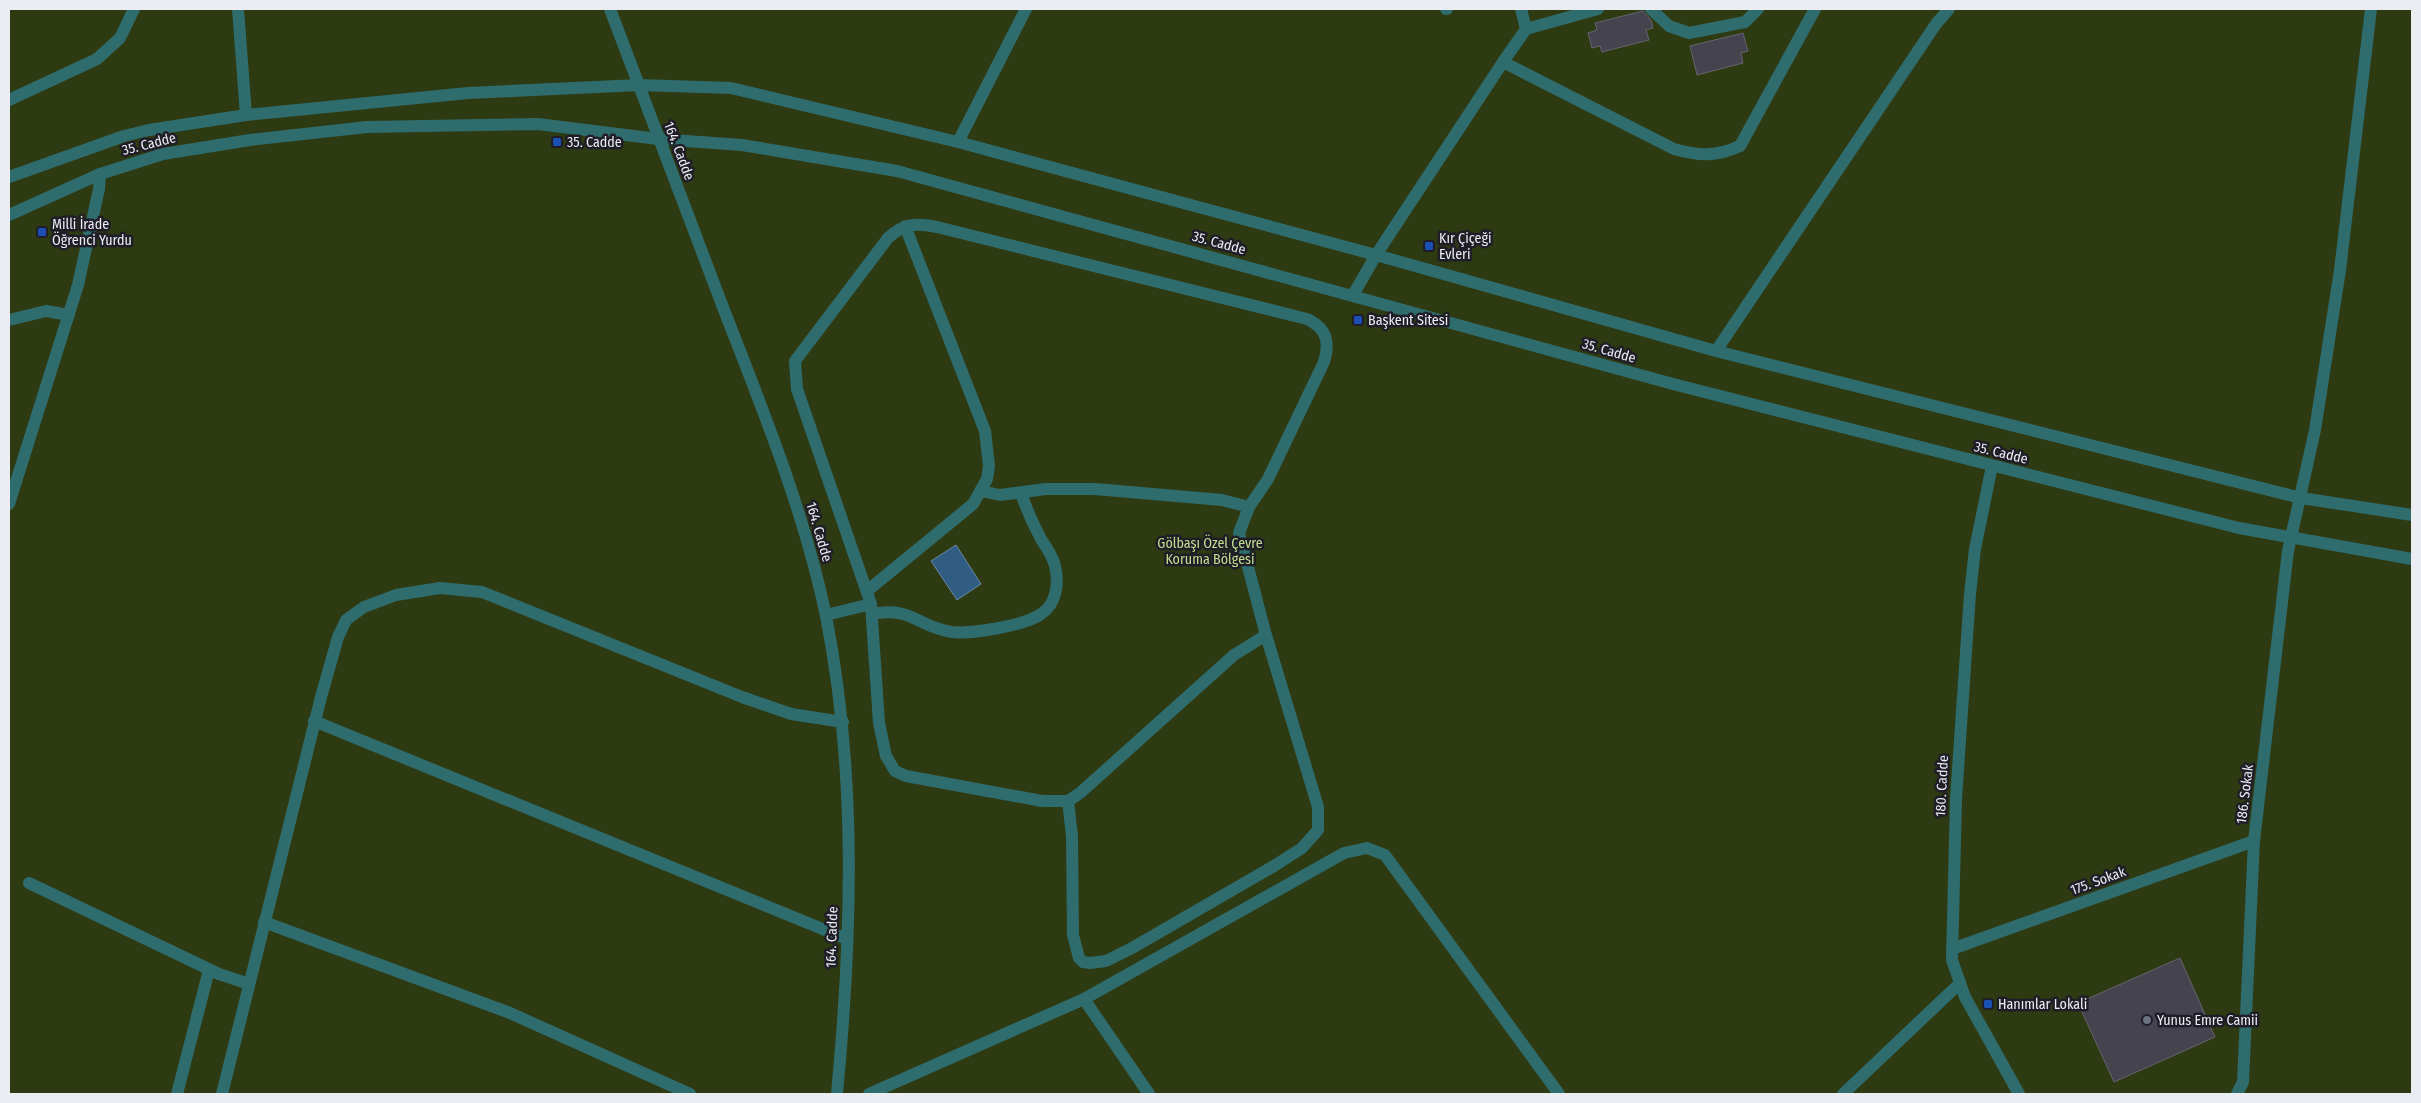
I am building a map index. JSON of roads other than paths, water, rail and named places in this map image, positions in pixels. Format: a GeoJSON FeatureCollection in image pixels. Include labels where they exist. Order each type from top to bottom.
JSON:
{"type":"FeatureCollection","features":[{"type":"Feature","properties":{"kind":"street"},"geometry":{"type":"LineString","coordinates":[[9,100],[97,59],[120,38],[134,9]]}},
{"type":"Feature","properties":{"kind":"street"},"geometry":{"type":"LineString","coordinates":[[238,9],[246,115]]}},
{"type":"Feature","properties":{"kind":"street","name":"164. Cadde"},"geometry":{"type":"LineString","coordinates":[[610,9],[781,459],[826,615],[843,722],[848,784],[843,1033],[837,1094]]}},
{"type":"Feature","properties":{"kind":"street"},"geometry":{"type":"LineString","coordinates":[[958,142],[1026,9]]}},
{"type":"Feature","properties":{"kind":"street"},"geometry":{"type":"LineString","coordinates":[[1521,9],[1526,28]]}},
{"type":"Feature","properties":{"kind":"street"},"geometry":{"type":"LineString","coordinates":[[1353,295],[1376,255],[1526,28],[1598,9]]}},
{"type":"Feature","properties":{"kind":"street"},"geometry":{"type":"LineString","coordinates":[[1651,9],[1669,26],[1689,33],[1745,22],[1758,9]]}},
{"type":"Feature","properties":{"kind":"street"},"geometry":{"type":"LineString","coordinates":[[1503,62],[1674,148],[1696,155],[1710,156],[1725,153],[1740,146],[1815,9]]}},
{"type":"Feature","properties":{"kind":"street"},"geometry":{"type":"LineString","coordinates":[[1716,352],[1925,40],[1949,9]]}},
{"type":"Feature","properties":{"kind":"street","name":"186. Sokak"},"geometry":{"type":"LineString","coordinates":[[2237,1094],[2242,1082],[2254,841],[2291,538],[2315,430],[2340,270],[2371,9]]}},
{"type":"Feature","properties":{"kind":"street","name":"35. Cadde"},"geometry":{"type":"LineString","coordinates":[[9,177],[124,136],[159,128],[246,115],[468,92],[639,86],[732,88],[958,142],[1376,255],[1716,352],[2301,498],[2412,515]]}},
{"type":"Feature","properties":{"kind":"street","name":"35. Cadde"},"geometry":{"type":"LineString","coordinates":[[9,215],[100,174],[163,154],[250,140],[367,127],[538,124],[658,139],[742,145],[897,171],[1673,384],[1992,466],[2239,528],[2412,559]]}},
{"type":"Feature","properties":{"kind":"street"},"geometry":{"type":"LineString","coordinates":[[9,504],[78,285],[99,189],[100,174]]}},
{"type":"Feature","properties":{"kind":"street"},"geometry":{"type":"LineString","coordinates":[[1068,801],[1072,836],[1073,935],[1076,952],[1083,962],[1098,964],[1115,957],[1302,848],[1318,830],[1318,807],[1266,635],[1238,533],[1248,507],[1268,479],[1324,362],[1328,351],[1327,339],[1315,323],[1182,287],[946,230],[915,223],[905,226],[888,238],[795,361],[795,379],[867,591],[871,609],[879,723],[886,756],[895,771],[906,776],[1033,800],[1068,801],[1080,793],[1234,655],[1266,635]]}},
{"type":"Feature","properties":{"kind":"street"},"geometry":{"type":"LineString","coordinates":[[867,591],[973,504],[981,491],[990,466],[990,453],[985,431],[905,226]]}},
{"type":"Feature","properties":{"kind":"street"},"geometry":{"type":"LineString","coordinates":[[9,320],[46,311],[68,315]]}},
{"type":"Feature","properties":{"kind":"street","name":"180. Cadde"},"geometry":{"type":"LineString","coordinates":[[1992,466],[1975,549],[1970,594],[1956,799],[1952,960],[1959,984],[2019,1094]]}},
{"type":"Feature","properties":{"kind":"street"},"geometry":{"type":"LineString","coordinates":[[981,491],[1000,495],[1046,489],[1095,489],[1222,500],[1248,507]]}},
{"type":"Feature","properties":{"kind":"street"},"geometry":{"type":"LineString","coordinates":[[826,615],[871,609],[896,611],[938,628],[968,632],[992,630],[1041,614],[1050,604],[1056,592],[1055,563],[1040,537],[1021,493]]}},
{"type":"Feature","properties":{"kind":"street"},"geometry":{"type":"LineString","coordinates":[[222,1094],[314,721],[338,637],[346,620],[364,607],[396,595],[440,588],[482,592],[742,697],[791,714],[843,722]]}},
{"type":"Feature","properties":{"kind":"street"},"geometry":{"type":"LineString","coordinates":[[314,721],[846,939]]}},
{"type":"Feature","properties":{"kind":"street","name":"175. Sokak"},"geometry":{"type":"LineString","coordinates":[[1952,949],[2254,841]]}},
{"type":"Feature","properties":{"kind":"street"},"geometry":{"type":"LineString","coordinates":[[869,1094],[1084,999],[1344,853],[1358,848],[1374,849],[1385,855],[1559,1094]]}},
{"type":"Feature","properties":{"kind":"street"},"geometry":{"type":"LineString","coordinates":[[29,883],[209,970],[249,984]]}},
{"type":"Feature","properties":{"kind":"street"},"geometry":{"type":"LineString","coordinates":[[264,922],[510,1014],[690,1094]]}},
{"type":"Feature","properties":{"kind":"street"},"geometry":{"type":"LineString","coordinates":[[177,1094],[209,970]]}},
{"type":"Feature","properties":{"kind":"street"},"geometry":{"type":"LineString","coordinates":[[1843,1094],[1959,984]]}},
{"type":"Feature","properties":{"kind":"street"},"geometry":{"type":"LineString","coordinates":[[1084,999],[1149,1094]]}},
{"type":"Feature","properties":{"kind":"water"},"geometry":{"type":"Polygon","coordinates":[[[956,545],[981,584],[957,600],[931,561],[956,545]]]}},
{"type":"Feature","properties":{"kind":"place","name":"35. Cadde"},"geometry":{"type":"Point","coordinates":[557,142]}},
{"type":"Feature","properties":{"kind":"place","name":"Milli İrade Öğrenci Yurdu"},"geometry":{"type":"Point","coordinates":[42,232]}},
{"type":"Feature","properties":{"kind":"place","name":"Kır Çiçeği Evleri"},"geometry":{"type":"Point","coordinates":[1429,246]}},
{"type":"Feature","properties":{"kind":"place","name":"Başkent Sitesi"},"geometry":{"type":"Point","coordinates":[1358,320]}},
{"type":"Feature","properties":{"kind":"place","name":"Hanımlar Lokali"},"geometry":{"type":"Point","coordinates":[1988,1004]}},
{"type":"Feature","properties":{"kind":"place","name":"Yunus Emre Camii"},"geometry":{"type":"Point","coordinates":[2147,1020]}},
{"type":"Feature","properties":{"kind":"park label","name":"Gölbaşı Özel Çevre Koruma Bölgesi"},"geometry":{"type":"Point","coordinates":[1210,552]}}]}
